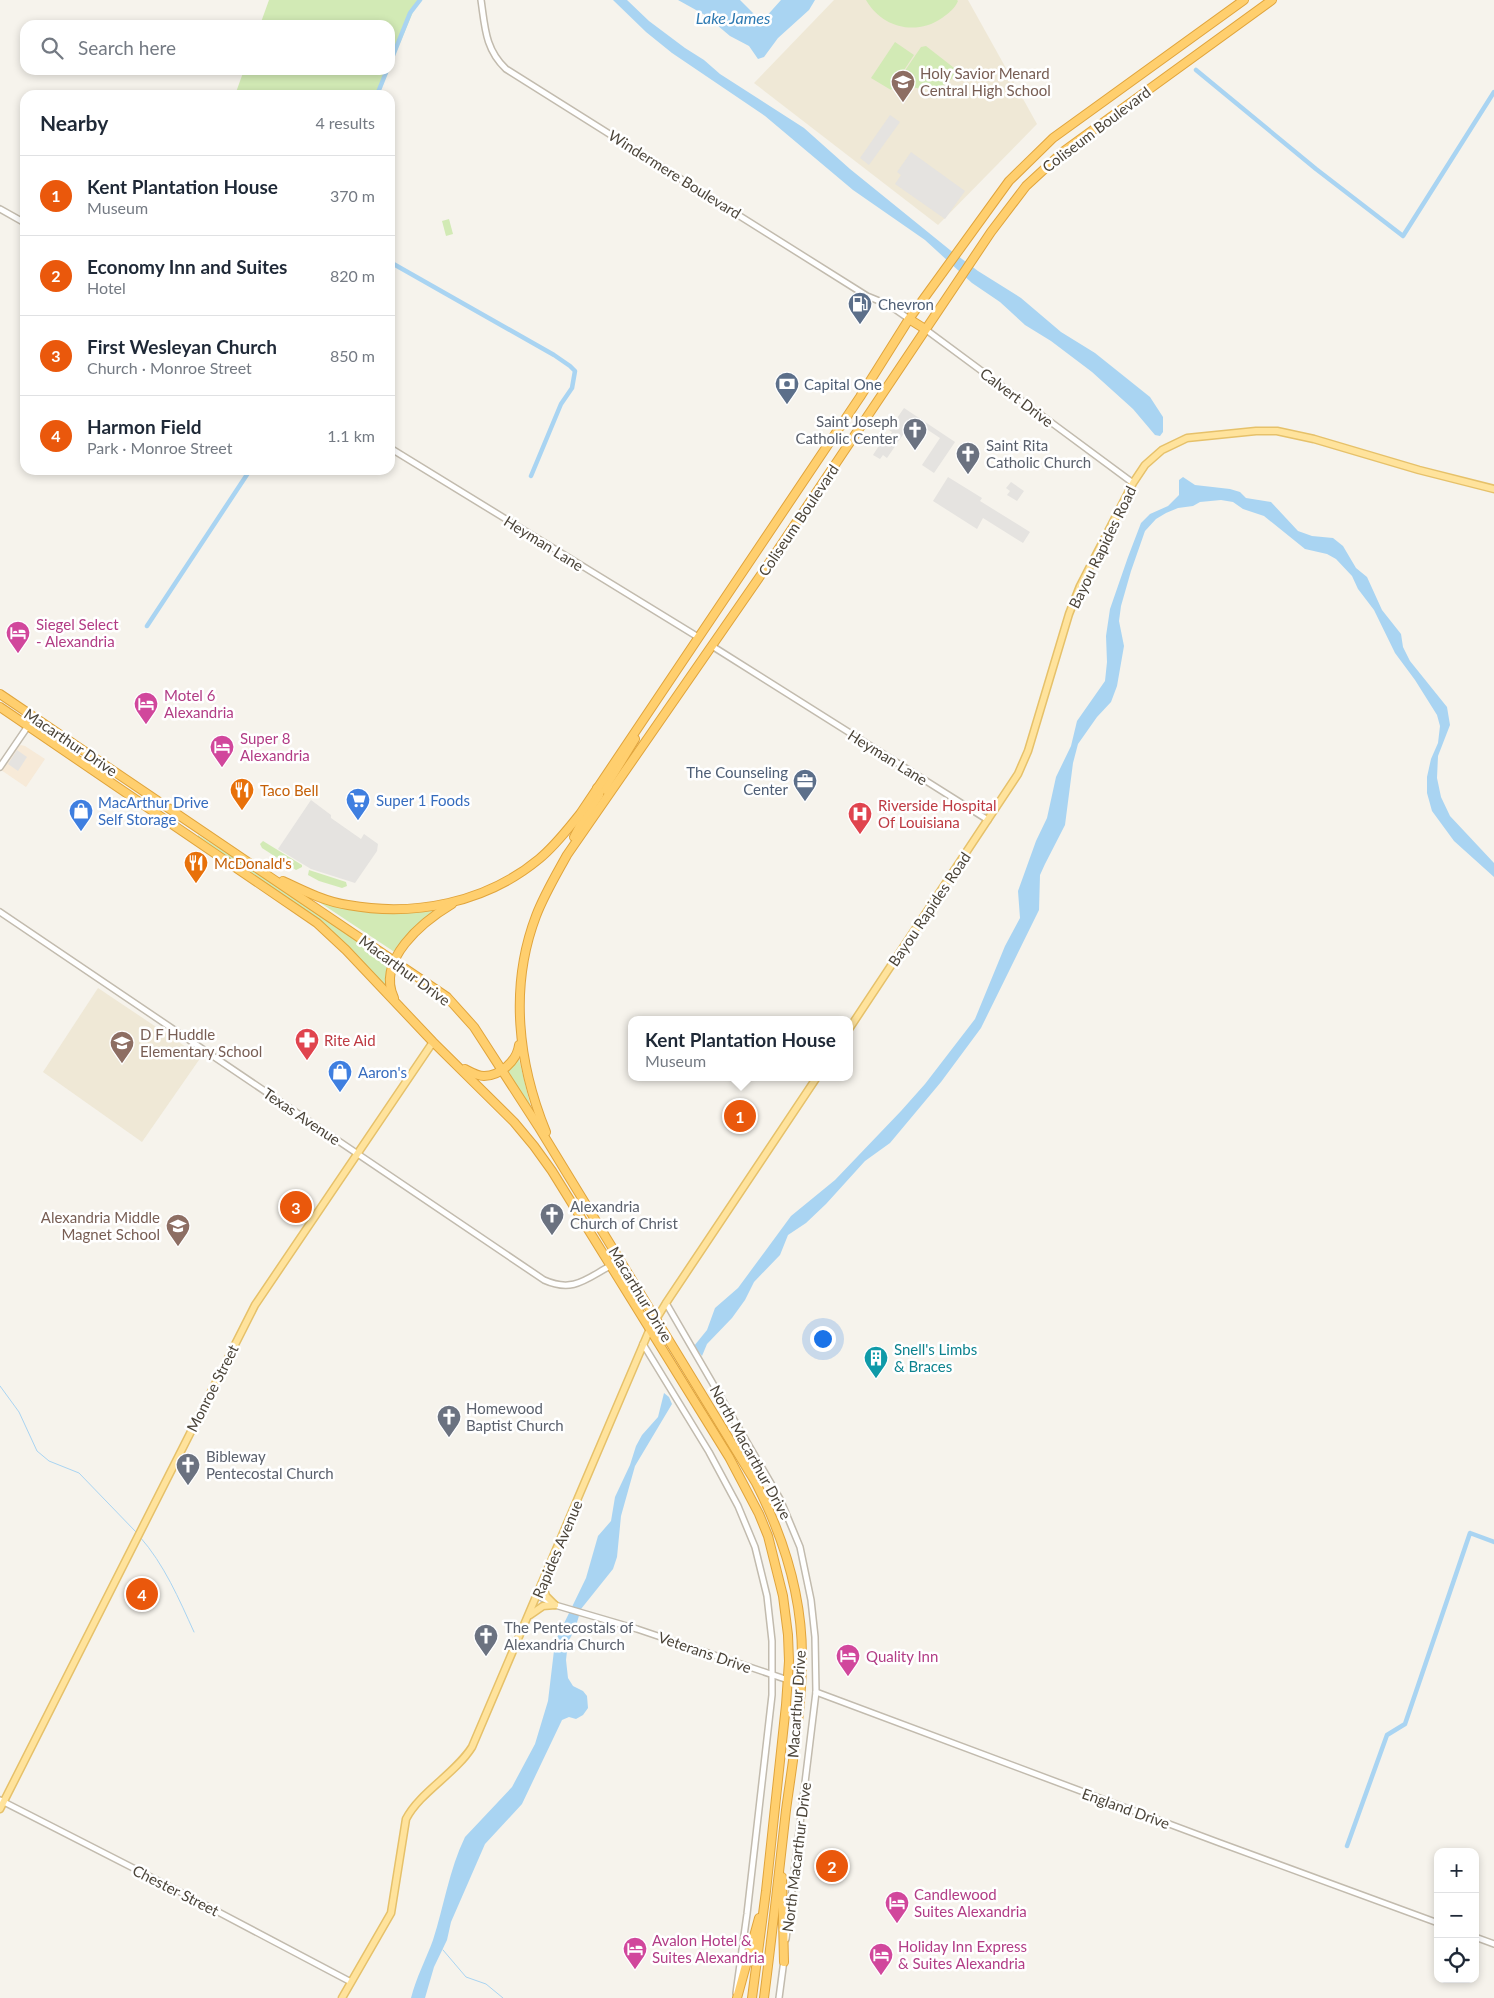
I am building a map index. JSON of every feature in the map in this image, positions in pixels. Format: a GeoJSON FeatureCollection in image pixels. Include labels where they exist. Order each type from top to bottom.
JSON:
{"type":"FeatureCollection","features":[{"type":"Feature","properties":{"kind":"highway","name":"Coliseum Boulevard"},"geometry":{"type":"LineString","coordinates":[[460,900],[498,885],[538,859],[571,825],[860,397],[909,319],[1009,181],[1053,138],[1244,0]]}},
{"type":"Feature","properties":{"kind":"highway","name":"Coliseum Boulevard"},"geometry":{"type":"LineString","coordinates":[[521,1031],[521,988],[527,946],[541,904],[558,870],[609,792],[712,646],[925,328],[1002,218],[1026,186],[1064,151],[1272,0]]}},
{"type":"Feature","properties":{"kind":"highway"},"geometry":{"type":"LineString","coordinates":[[1172,53],[1182,66]]}},
{"type":"Feature","properties":{"kind":"highway"},"geometry":{"type":"LineString","coordinates":[[1109,97],[1119,110]]}},
{"type":"Feature","properties":{"kind":"highway"},"geometry":{"type":"LineString","coordinates":[[1053,138],[1064,151]]}},
{"type":"Feature","properties":{"kind":"highway"},"geometry":{"type":"LineString","coordinates":[[989,208],[1002,218]]}},
{"type":"Feature","properties":{"kind":"highway"},"geometry":{"type":"LineString","coordinates":[[909,319],[925,328]]}},
{"type":"Feature","properties":{"kind":"highway"},"geometry":{"type":"LineString","coordinates":[[698,637],[712,646]]}},
{"type":"Feature","properties":{"kind":"highway","name":"Macarthur Drive"},"geometry":{"type":"LineString","coordinates":[[0,694],[447,997],[474,1027],[502,1069],[621,1260],[756,1483],[778,1530],[785,1551],[795,1591],[802,1655],[801,1686],[764,1998]]}},
{"type":"Feature","properties":{"kind":"highway","name":"Macarthur Drive"},"geometry":{"type":"LineString","coordinates":[[0,707],[317,923],[346,950],[433,1042],[514,1122],[552,1171],[729,1458],[762,1521],[773,1554],[786,1615],[788,1635],[788,1680],[766,1892],[752,1998]]}},
{"type":"Feature","properties":{"kind":"highway"},"geometry":{"type":"LineString","coordinates":[[609,792],[606,790],[606,786],[626,756],[651,708]]}},
{"type":"Feature","properties":{"kind":"highway"},"geometry":{"type":"LineString","coordinates":[[28,726],[33,717]]}},
{"type":"Feature","properties":{"kind":"highway"},"geometry":{"type":"LineString","coordinates":[[558,870],[581,823],[599,795],[600,790],[597,788]]}},
{"type":"Feature","properties":{"kind":"highway"},"geometry":{"type":"LineString","coordinates":[[257,869],[300,889],[346,905],[404,910],[460,900]]}},
{"type":"Feature","properties":{"kind":"highway"},"geometry":{"type":"LineString","coordinates":[[396,1004],[390,992],[388,980],[395,961],[410,938],[420,928],[442,910],[460,900]]}},
{"type":"Feature","properties":{"kind":"highway"},"geometry":{"type":"LineString","coordinates":[[456,1064],[479,1075],[490,1075],[502,1069],[516,1057],[519,1051],[521,1031]]}},
{"type":"Feature","properties":{"kind":"highway"},"geometry":{"type":"LineString","coordinates":[[521,1031],[523,1060],[536,1106],[547,1134],[567,1174]]}},
{"type":"Feature","properties":{"kind":"highway"},"geometry":{"type":"LineString","coordinates":[[610,1266],[621,1260]]}},
{"type":"Feature","properties":{"kind":"highway"},"geometry":{"type":"LineString","coordinates":[[788,1680],[801,1686]]}},
{"type":"Feature","properties":{"kind":"highway"},"geometry":{"type":"LineString","coordinates":[[781,1854],[784,1962]]}},
{"type":"Feature","properties":{"kind":"highway"},"geometry":{"type":"LineString","coordinates":[[736,1998],[766,1892]]}},
{"type":"Feature","properties":{"kind":"main road","name":"Bayou Rapides Road"},"geometry":{"type":"LineString","coordinates":[[853,1023],[1009,789],[1023,764],[1080,586],[1133,483],[1152,458],[1173,444],[1187,438],[1266,430],[1314,439],[1419,470],[1494,489]]}},
{"type":"Feature","properties":{"kind":"main road","name":"Monroe Street"},"geometry":{"type":"LineString","coordinates":[[0,1809],[2,1801],[255,1305],[433,1042]]}},
{"type":"Feature","properties":{"kind":"main road"},"geometry":{"type":"LineString","coordinates":[[649,1330],[814,1081]]}},
{"type":"Feature","properties":{"kind":"main road","name":"Rapides Avenue"},"geometry":{"type":"LineString","coordinates":[[342,1998],[391,1913],[406,1819],[414,1808],[460,1764],[472,1747],[649,1330]]}},
{"type":"Feature","properties":{"kind":"main road"},"geometry":{"type":"LineString","coordinates":[[542,1583],[546,1596],[557,1606]]}},
{"type":"Feature","properties":{"kind":"main road"},"geometry":{"type":"LineString","coordinates":[[529,1615],[543,1606],[557,1606]]}},
{"type":"Feature","properties":{"kind":"street","name":"Windermere Boulevard"},"geometry":{"type":"LineString","coordinates":[[481,0],[489,46],[495,57],[506,69],[867,296],[889,305],[909,319]]}},
{"type":"Feature","properties":{"kind":"street"},"geometry":{"type":"LineString","coordinates":[[0,208],[20,220]]}},
{"type":"Feature","properties":{"kind":"street","name":"Calvert Drive"},"geometry":{"type":"LineString","coordinates":[[925,328],[1133,483]]}},
{"type":"Feature","properties":{"kind":"street","name":"Heyman Lane"},"geometry":{"type":"LineString","coordinates":[[395,451],[698,637]]}},
{"type":"Feature","properties":{"kind":"street","name":"Heyman Lane"},"geometry":{"type":"LineString","coordinates":[[712,646],[988,820]]}},
{"type":"Feature","properties":{"kind":"street"},"geometry":{"type":"LineString","coordinates":[[0,767],[28,726]]}},
{"type":"Feature","properties":{"kind":"street","name":"Texas Avenue"},"geometry":{"type":"LineString","coordinates":[[0,912],[549,1282],[560,1286],[577,1284],[610,1266]]}},
{"type":"Feature","properties":{"kind":"street","name":"North Macarthur Drive"},"geometry":{"type":"LineString","coordinates":[[666,1303],[775,1490],[800,1547],[811,1600],[815,1637],[816,1692],[780,1998]]}},
{"type":"Feature","properties":{"kind":"street"},"geometry":{"type":"LineString","coordinates":[[642,1344],[727,1482],[750,1531],[767,1596],[772,1641],[773,1675],[770,1717],[736,1998]]}},
{"type":"Feature","properties":{"kind":"street","name":"Veterans Drive"},"geometry":{"type":"LineString","coordinates":[[537,1595],[557,1606],[637,1629],[788,1680]]}},
{"type":"Feature","properties":{"kind":"street","name":"England Drive"},"geometry":{"type":"LineString","coordinates":[[816,1692],[1220,1844],[1434,1922]]}},
{"type":"Feature","properties":{"kind":"street","name":"Chester Street"},"geometry":{"type":"LineString","coordinates":[[2,1801],[188,1896],[350,1982]]}},
{"type":"Feature","properties":{"kind":"street"},"geometry":{"type":"LineString","coordinates":[[1478,1938],[1494,1944]]}},
{"type":"Feature","properties":{"kind":"shaded area","name":"Holy Savior Menard Central High School"},"geometry":{"type":"Polygon","coordinates":[[[834,0],[968,0],[1037,124],[938,225],[754,83],[834,0]]]}},
{"type":"Feature","properties":{"kind":"shaded area"},"geometry":{"type":"Polygon","coordinates":[[[890,115],[900,122],[869,165],[860,158],[890,115]]]}},
{"type":"Feature","properties":{"kind":"shaded area"},"geometry":{"type":"Polygon","coordinates":[[[911,152],[965,191],[945,219],[895,184],[901,175],[897,172],[911,152]]]}},
{"type":"Feature","properties":{"kind":"shaded area"},"geometry":{"type":"Polygon","coordinates":[[[904,408],[955,442],[934,473],[922,465],[940,438],[913,420],[887,458],[883,455],[880,459],[873,455],[884,438],[887,440],[892,432],[889,430],[904,408]]]}},
{"type":"Feature","properties":{"kind":"shaded area"},"geometry":{"type":"Polygon","coordinates":[[[948,477],[982,498],[980,501],[1030,532],[1023,543],[983,518],[977,529],[933,501],[948,477]]]}},
{"type":"Feature","properties":{"kind":"shaded area"},"geometry":{"type":"Polygon","coordinates":[[[1011,482],[1024,491],[1017,501],[1007,495],[1010,491],[1006,488],[1011,482]]]}},
{"type":"Feature","properties":{"kind":"shaded area"},"geometry":{"type":"Polygon","coordinates":[[[21,745],[45,759],[26,787],[1,770],[17,747],[21,745]]]}},
{"type":"Feature","properties":{"kind":"shaded area"},"geometry":{"type":"Polygon","coordinates":[[[17,750],[27,757],[18,771],[8,764],[17,750]]]}},
{"type":"Feature","properties":{"kind":"shaded area"},"geometry":{"type":"Polygon","coordinates":[[[311,800],[331,815],[331,818],[361,839],[364,834],[378,844],[377,851],[355,883],[311,869],[278,849],[311,800]]]}},
{"type":"Feature","properties":{"kind":"shaded area","name":"D F Huddle Elementary School"},"geometry":{"type":"Polygon","coordinates":[[[98,988],[201,1057],[142,1142],[43,1072],[98,988]]]}},
{"type":"Feature","properties":{"kind":"green space"},"geometry":{"type":"Polygon","coordinates":[[[269,0],[418,0],[395,55],[395,20],[262,20],[269,0]]]}},
{"type":"Feature","properties":{"kind":"green space"},"geometry":{"type":"Polygon","coordinates":[[[866,0],[958,1],[952,10],[932,24],[911,28],[890,23],[873,10],[866,0]]]}},
{"type":"Feature","properties":{"kind":"green space"},"geometry":{"type":"Polygon","coordinates":[[[895,42],[914,55],[891,90],[871,78],[895,42]]]}},
{"type":"Feature","properties":{"kind":"green space"},"geometry":{"type":"Polygon","coordinates":[[[926,46],[958,71],[946,84],[931,89],[914,88],[898,81],[921,47],[926,46]]]}},
{"type":"Feature","properties":{"kind":"green space"},"geometry":{"type":"Polygon","coordinates":[[[242,75],[387,75],[380,90],[237,90],[242,75]]]}},
{"type":"Feature","properties":{"kind":"green space"},"geometry":{"type":"Polygon","coordinates":[[[449,219],[453,234],[446,236],[442,221],[449,219]]]}},
{"type":"Feature","properties":{"kind":"green space"},"geometry":{"type":"Polygon","coordinates":[[[198,835],[280,886],[392,961],[387,987],[332,932],[288,898],[198,837],[198,835]]]}},
{"type":"Feature","properties":{"kind":"green space"},"geometry":{"type":"Polygon","coordinates":[[[263,841],[302,865],[302,867],[296,870],[262,848],[260,844],[263,841]]]}},
{"type":"Feature","properties":{"kind":"green space"},"geometry":{"type":"Polygon","coordinates":[[[309,870],[346,882],[347,886],[342,888],[319,881],[308,875],[309,870]]]}},
{"type":"Feature","properties":{"kind":"green space"},"geometry":{"type":"Polygon","coordinates":[[[316,900],[373,911],[433,911],[419,923],[396,953],[316,900]]]}},
{"type":"Feature","properties":{"kind":"green space"},"geometry":{"type":"Polygon","coordinates":[[[519,1059],[531,1108],[508,1071],[519,1059]]]}},
{"type":"Feature","properties":{"kind":"water"},"geometry":{"type":"Polygon","coordinates":[[[613,0],[627,0],[649,21],[704,60],[720,74],[804,128],[850,169],[950,250],[978,271],[1021,298],[1061,332],[1095,353],[1150,397],[1163,417],[1163,432],[1160,436],[1155,435],[1133,409],[1092,372],[1051,341],[1025,325],[1000,302],[972,283],[925,240],[853,190],[765,116],[672,53],[646,32],[613,0]]]}},
{"type":"Feature","properties":{"kind":"water","name":"Lake James"},"geometry":{"type":"Polygon","coordinates":[[[678,0],[740,0],[759,19],[764,19],[781,0],[815,0],[809,10],[778,38],[764,57],[758,59],[749,46],[730,36],[705,15],[678,0]]]}},
{"type":"Feature","properties":{"kind":"water"},"geometry":{"type":"Polygon","coordinates":[[[1183,477],[1195,485],[1230,489],[1240,492],[1246,498],[1271,502],[1298,531],[1312,536],[1333,538],[1343,546],[1356,568],[1367,577],[1382,610],[1401,634],[1403,647],[1410,661],[1447,707],[1450,725],[1438,756],[1437,778],[1441,797],[1450,816],[1494,863],[1494,877],[1454,841],[1432,811],[1427,793],[1427,777],[1431,759],[1438,743],[1440,726],[1437,715],[1395,653],[1374,610],[1358,589],[1352,576],[1336,559],[1327,554],[1305,549],[1264,516],[1243,509],[1233,502],[1221,500],[1200,502],[1193,506],[1178,508],[1156,519],[1145,531],[1121,606],[1119,621],[1124,646],[1117,686],[1111,702],[1097,717],[1078,744],[1073,763],[1065,825],[1040,875],[1039,910],[981,1028],[941,1082],[890,1143],[865,1161],[826,1204],[806,1223],[788,1235],[780,1255],[754,1282],[745,1300],[732,1318],[707,1344],[702,1356],[694,1346],[707,1330],[715,1308],[738,1288],[791,1216],[835,1180],[901,1111],[925,1084],[975,1019],[1005,946],[1020,918],[1018,891],[1036,841],[1047,818],[1056,777],[1071,746],[1077,721],[1105,681],[1107,662],[1106,636],[1110,609],[1141,523],[1150,514],[1168,506],[1179,495],[1179,480],[1183,477]]]}},
{"type":"Feature","properties":{"kind":"water"},"geometry":{"type":"Polygon","coordinates":[[[664,1393],[669,1397],[672,1404],[635,1466],[621,1516],[617,1557],[613,1569],[581,1609],[575,1629],[568,1642],[566,1660],[568,1678],[573,1686],[583,1691],[587,1696],[588,1708],[583,1715],[576,1719],[569,1717],[562,1720],[522,1804],[485,1844],[451,1922],[447,1940],[434,1967],[425,1998],[411,1998],[433,1940],[451,1875],[465,1837],[512,1787],[535,1744],[548,1701],[555,1642],[586,1578],[598,1536],[611,1521],[615,1497],[630,1465],[636,1446],[642,1435],[658,1417],[664,1393]]]}},
{"type":"Feature","properties":{"kind":"waterway"},"geometry":{"type":"LineString","coordinates":[[395,50],[410,13],[420,0]]}},
{"type":"Feature","properties":{"kind":"waterway"},"geometry":{"type":"LineString","coordinates":[[1196,70],[1316,169],[1403,236],[1494,92]]}},
{"type":"Feature","properties":{"kind":"waterway"},"geometry":{"type":"LineString","coordinates":[[379,90],[385,75]]}},
{"type":"Feature","properties":{"kind":"waterway"},"geometry":{"type":"LineString","coordinates":[[395,265],[554,355],[575,371],[572,388],[561,404],[531,476]]}},
{"type":"Feature","properties":{"kind":"waterway"},"geometry":{"type":"LineString","coordinates":[[147,626],[247,475]]}},
{"type":"Feature","properties":{"kind":"waterway"},"geometry":{"type":"LineString","coordinates":[[0,1386],[19,1412],[37,1451],[49,1461],[79,1473],[136,1532]]}},
{"type":"Feature","properties":{"kind":"waterway"},"geometry":{"type":"LineString","coordinates":[[1347,1846],[1387,1735],[1405,1724],[1470,1533],[1494,1542]]}},
{"type":"Feature","properties":{"kind":"waterway"},"geometry":{"type":"LineString","coordinates":[[140,1537],[164,1570],[194,1632]]}},
{"type":"Feature","properties":{"kind":"waterway"},"geometry":{"type":"LineString","coordinates":[[443,1950],[466,1977],[486,1984],[503,1998]]}},
{"type":"Feature","properties":{"kind":"place","name":"Holy Savior Menard Central High School"},"geometry":{"type":"Point","coordinates":[903,103]}},
{"type":"Feature","properties":{"kind":"place","name":"Chevron"},"geometry":{"type":"Point","coordinates":[860,325]}},
{"type":"Feature","properties":{"kind":"place","name":"Capital One"},"geometry":{"type":"Point","coordinates":[787,405]}},
{"type":"Feature","properties":{"kind":"place","name":"Saint Joseph Catholic Center"},"geometry":{"type":"Point","coordinates":[915,451]}},
{"type":"Feature","properties":{"kind":"place","name":"Saint Rita Catholic Church"},"geometry":{"type":"Point","coordinates":[968,475]}},
{"type":"Feature","properties":{"kind":"place","name":"Siegel Select - Alexandria"},"geometry":{"type":"Point","coordinates":[18,654]}},
{"type":"Feature","properties":{"kind":"place","name":"Motel 6 Alexandria"},"geometry":{"type":"Point","coordinates":[146,725]}},
{"type":"Feature","properties":{"kind":"place","name":"Super 8 Alexandria"},"geometry":{"type":"Point","coordinates":[222,768]}},
{"type":"Feature","properties":{"kind":"place","name":"The Counseling Center"},"geometry":{"type":"Point","coordinates":[805,802]}},
{"type":"Feature","properties":{"kind":"place","name":"Taco Bell"},"geometry":{"type":"Point","coordinates":[242,811]}},
{"type":"Feature","properties":{"kind":"place","name":"Super 1 Foods"},"geometry":{"type":"Point","coordinates":[358,821]}},
{"type":"Feature","properties":{"kind":"place","name":"MacArthur Drive Self Storage"},"geometry":{"type":"Point","coordinates":[81,832]}},
{"type":"Feature","properties":{"kind":"place","name":"Riverside Hospital Of Louisiana"},"geometry":{"type":"Point","coordinates":[860,835]}},
{"type":"Feature","properties":{"kind":"place","name":"McDonald's"},"geometry":{"type":"Point","coordinates":[196,884]}},
{"type":"Feature","properties":{"kind":"place","name":"Rite Aid"},"geometry":{"type":"Point","coordinates":[307,1061]}},
{"type":"Feature","properties":{"kind":"place","name":"D F Huddle Elementary School"},"geometry":{"type":"Point","coordinates":[122,1064]}},
{"type":"Feature","properties":{"kind":"place","name":"Aaron's"},"geometry":{"type":"Point","coordinates":[340,1093]}},
{"type":"Feature","properties":{"kind":"place","name":"Kent Plantation House"},"geometry":{"type":"Point","coordinates":[740,1116]}},
{"type":"Feature","properties":{"kind":"place","name":"First Wesleyan Church"},"geometry":{"type":"Point","coordinates":[296,1207]}},
{"type":"Feature","properties":{"kind":"place","name":"Alexandria Church of Christ"},"geometry":{"type":"Point","coordinates":[552,1236]}},
{"type":"Feature","properties":{"kind":"place","name":"Alexandria Middle Magnet School"},"geometry":{"type":"Point","coordinates":[178,1247]}},
{"type":"Feature","properties":{"kind":"place","name":"Snell's Limbs & Braces"},"geometry":{"type":"Point","coordinates":[876,1379]}},
{"type":"Feature","properties":{"kind":"place","name":"Homewood Baptist Church"},"geometry":{"type":"Point","coordinates":[449,1438]}},
{"type":"Feature","properties":{"kind":"place","name":"Bibleway Pentecostal Church"},"geometry":{"type":"Point","coordinates":[188,1486]}},
{"type":"Feature","properties":{"kind":"place","name":"Harmon Field"},"geometry":{"type":"Point","coordinates":[142,1594]}},
{"type":"Feature","properties":{"kind":"place","name":"The Pentecostals of Alexandria Church"},"geometry":{"type":"Point","coordinates":[486,1657]}},
{"type":"Feature","properties":{"kind":"place","name":"Quality Inn"},"geometry":{"type":"Point","coordinates":[848,1677]}},
{"type":"Feature","properties":{"kind":"place","name":"Economy Inn and Suites"},"geometry":{"type":"Point","coordinates":[832,1866]}},
{"type":"Feature","properties":{"kind":"place","name":"Candlewood Suites Alexandria"},"geometry":{"type":"Point","coordinates":[897,1924]}},
{"type":"Feature","properties":{"kind":"place","name":"Avalon Hotel & Suites Alexandria"},"geometry":{"type":"Point","coordinates":[635,1970]}},
{"type":"Feature","properties":{"kind":"place","name":"Holiday Inn Express & Suites Alexandria"},"geometry":{"type":"Point","coordinates":[881,1976]}}]}
